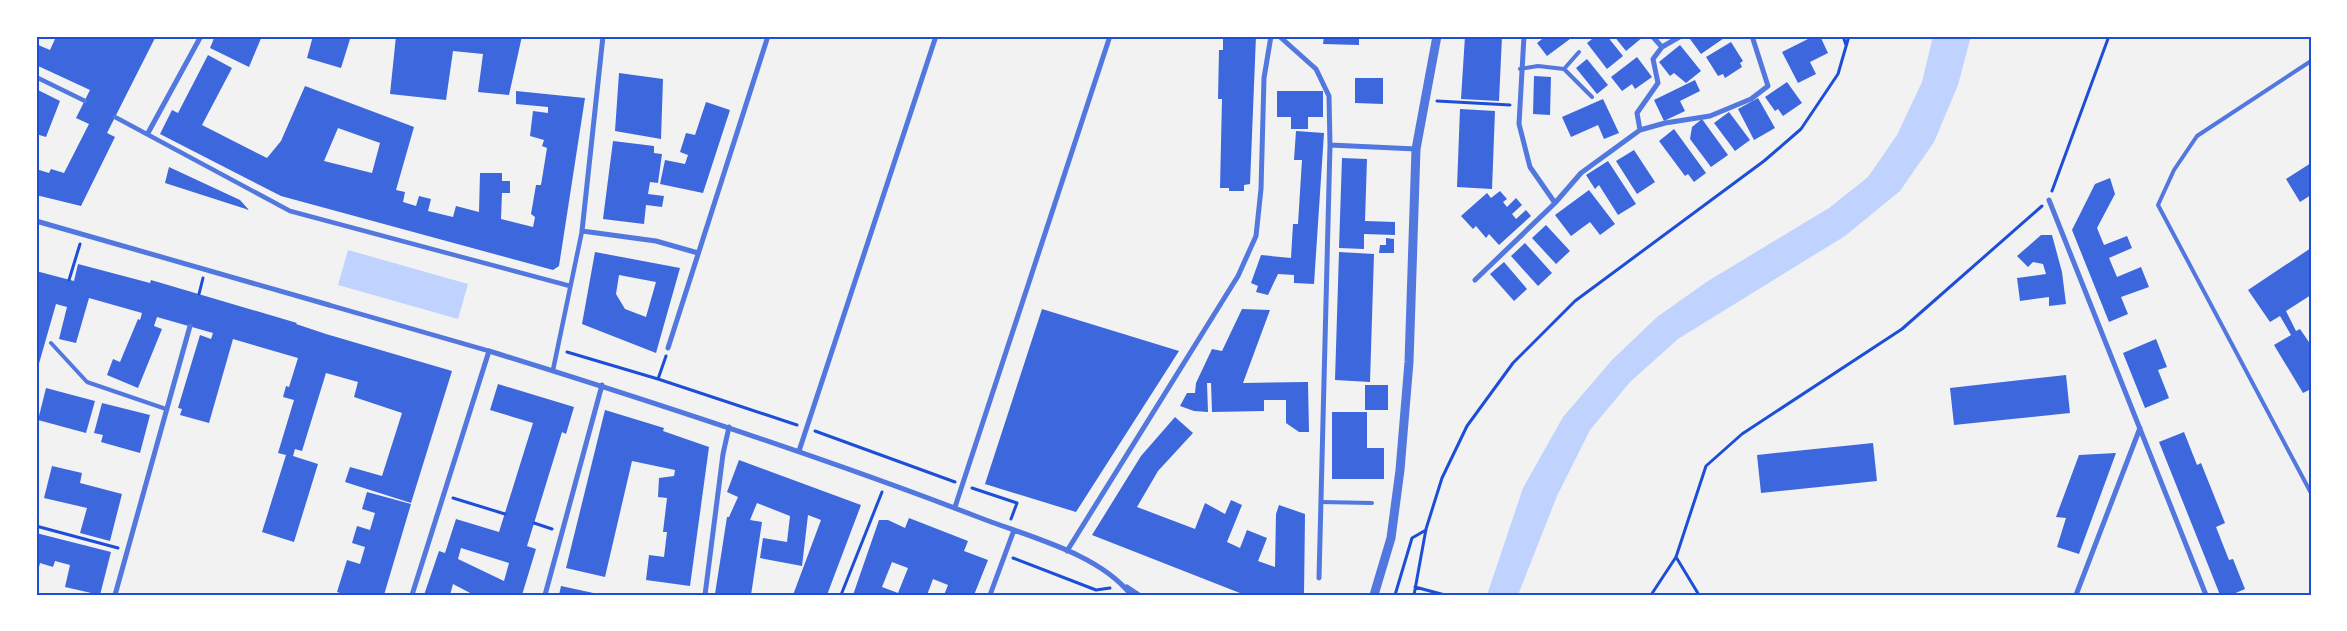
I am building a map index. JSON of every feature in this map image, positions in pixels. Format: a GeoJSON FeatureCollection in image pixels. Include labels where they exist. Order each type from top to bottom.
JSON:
{"type":"FeatureCollection","features":[{"type":"Feature","properties":{"kind":"street"},"geometry":{"type":"LineString","coordinates":[[148,133],[201,36]]}},
{"type":"Feature","properties":{"kind":"street"},"geometry":{"type":"LineString","coordinates":[[553,370],[582,231],[603,36]]}},
{"type":"Feature","properties":{"kind":"street"},"geometry":{"type":"LineString","coordinates":[[668,348],[768,36]]}},
{"type":"Feature","properties":{"kind":"street"},"geometry":{"type":"LineString","coordinates":[[799,451],[936,36]]}},
{"type":"Feature","properties":{"kind":"street"},"geometry":{"type":"LineString","coordinates":[[955,507],[1110,36]]}},
{"type":"Feature","properties":{"kind":"street"},"geometry":{"type":"LineString","coordinates":[[1067,551],[1238,276],[1256,236],[1261,189],[1264,78],[1271,36]]}},
{"type":"Feature","properties":{"kind":"street"},"geometry":{"type":"LineString","coordinates":[[1280,36],[1316,69],[1329,96],[1330,145],[1319,578]]}},
{"type":"Feature","properties":{"kind":"street"},"geometry":{"type":"LineString","coordinates":[[1374,595],[1391,538],[1400,470],[1409,362],[1416,149],[1437,36]]}},
{"type":"Feature","properties":{"kind":"street"},"geometry":{"type":"LineString","coordinates":[[1524,36],[1520,69],[1519,124],[1530,167],[1555,203]]}},
{"type":"Feature","properties":{"kind":"street"},"geometry":{"type":"LineString","coordinates":[[1652,36],[1662,47]]}},
{"type":"Feature","properties":{"kind":"street"},"geometry":{"type":"LineString","coordinates":[[1640,130],[1637,113],[1658,83],[1653,59],[1662,47],[1681,36]]}},
{"type":"Feature","properties":{"kind":"street"},"geometry":{"type":"LineString","coordinates":[[1476,280],[1555,203],[1581,173],[1640,130],[1665,123],[1710,116],[1751,99],[1768,86],[1752,36]]}},
{"type":"Feature","properties":{"kind":"street"},"geometry":{"type":"LineString","coordinates":[[36,77],[85,101]]}},
{"type":"Feature","properties":{"kind":"street"},"geometry":{"type":"LineString","coordinates":[[115,117],[148,133],[290,211],[570,286]]}},
{"type":"Feature","properties":{"kind":"street"},"geometry":{"type":"LineString","coordinates":[[1330,145],[1416,149]]}},
{"type":"Feature","properties":{"kind":"street"},"geometry":{"type":"LineString","coordinates":[[2049,200],[2206,595]]}},
{"type":"Feature","properties":{"kind":"street"},"geometry":{"type":"LineString","coordinates":[[36,221],[553,370],[729,427],[955,507],[1067,551],[1101,569],[1140,595]]}},
{"type":"Feature","properties":{"kind":"street"},"geometry":{"type":"LineString","coordinates":[[582,231],[656,241],[698,253]]}},
{"type":"Feature","properties":{"kind":"street"},"geometry":{"type":"LineString","coordinates":[[115,595],[190,326]]}},
{"type":"Feature","properties":{"kind":"street"},"geometry":{"type":"LineString","coordinates":[[412,595],[489,351]]}},
{"type":"Feature","properties":{"kind":"street"},"geometry":{"type":"LineString","coordinates":[[545,595],[602,385]]}},
{"type":"Feature","properties":{"kind":"street"},"geometry":{"type":"LineString","coordinates":[[705,595],[723,454],[729,427]]}},
{"type":"Feature","properties":{"kind":"street"},"geometry":{"type":"LineString","coordinates":[[2076,595],[2140,428]]}},
{"type":"Feature","properties":{"kind":"street"},"geometry":{"type":"LineString","coordinates":[[990,595],[1014,530]]}},
{"type":"Feature","properties":{"kind":"street"},"geometry":{"type":"LineString","coordinates":[[1124,586],[1131,595]]}},
{"type":"Feature","properties":{"kind":"lane"},"geometry":{"type":"LineString","coordinates":[[1564,68],[1579,52]]}},
{"type":"Feature","properties":{"kind":"lane"},"geometry":{"type":"LineString","coordinates":[[2311,61],[2197,136],[2174,170],[2158,205],[2311,493]]}},
{"type":"Feature","properties":{"kind":"lane"},"geometry":{"type":"LineString","coordinates":[[1520,69],[1538,66],[1564,68],[1592,97]]}},
{"type":"Feature","properties":{"kind":"lane"},"geometry":{"type":"LineString","coordinates":[[50,343],[87,382],[166,409]]}},
{"type":"Feature","properties":{"kind":"lane"},"geometry":{"type":"LineString","coordinates":[[1321,502],[1372,503]]}},
{"type":"Feature","properties":{"kind":"path"},"geometry":{"type":"LineString","coordinates":[[1843,36],[1847,47]]}},
{"type":"Feature","properties":{"kind":"path"},"geometry":{"type":"LineString","coordinates":[[1414,595],[1426,529],[1442,478],[1468,426],[1513,363],[1575,301],[1764,161],[1801,129],[1838,74],[1849,36]]}},
{"type":"Feature","properties":{"kind":"path"},"geometry":{"type":"LineString","coordinates":[[1652,595],[1676,557],[1706,466],[1742,434],[1902,329],[2049,200],[2109,36]]}},
{"type":"Feature","properties":{"kind":"path"},"geometry":{"type":"LineString","coordinates":[[1424,100],[1520,105]]}},
{"type":"Feature","properties":{"kind":"path"},"geometry":{"type":"LineString","coordinates":[[69,280],[82,233]]}},
{"type":"Feature","properties":{"kind":"path"},"geometry":{"type":"LineString","coordinates":[[199,294],[206,270]]}},
{"type":"Feature","properties":{"kind":"path"},"geometry":{"type":"LineString","coordinates":[[658,379],[668,348]]}},
{"type":"Feature","properties":{"kind":"path"},"geometry":{"type":"LineString","coordinates":[[841,595],[886,482]]}},
{"type":"Feature","properties":{"kind":"path"},"geometry":{"type":"LineString","coordinates":[[443,496],[505,514]]}},
{"type":"Feature","properties":{"kind":"path"},"geometry":{"type":"LineString","coordinates":[[534,523],[562,532]]}},
{"type":"Feature","properties":{"kind":"path"},"geometry":{"type":"LineString","coordinates":[[36,526],[126,550]]}},
{"type":"Feature","properties":{"kind":"path"},"geometry":{"type":"LineString","coordinates":[[1394,595],[1412,538],[1426,529]]}},
{"type":"Feature","properties":{"kind":"path"},"geometry":{"type":"LineString","coordinates":[[1676,557],[1699,595]]}},
{"type":"Feature","properties":{"kind":"path"},"geometry":{"type":"LineString","coordinates":[[1414,587],[1446,595]]}},
{"type":"Feature","properties":{"kind":"water"},"geometry":{"type":"Polygon","coordinates":[[[1933,36],[1971,36],[1958,85],[1934,142],[1900,191],[1845,236],[1678,339],[1630,382],[1590,430],[1557,496],[1518,595],[1487,595],[1523,488],[1563,417],[1612,360],[1657,317],[1708,281],[1829,208],[1868,177],[1897,135],[1922,82],[1933,36]]]}},
{"type":"Feature","properties":{"kind":"water"},"geometry":{"type":"Polygon","coordinates":[[[348,250],[468,284],[458,319],[338,285],[348,250]]]}},
{"type":"Feature","properties":{"kind":"building"},"geometry":{"type":"Polygon","coordinates":[[[49,36],[156,36],[107,133],[115,137],[81,206],[36,195],[36,169],[49,173],[51,169],[64,173],[89,124],[76,118],[90,90],[36,65],[36,44],[50,50],[55,39],[49,36]]]}},
{"type":"Feature","properties":{"kind":"building"},"geometry":{"type":"Polygon","coordinates":[[[215,36],[262,36],[249,67],[210,48],[215,36]]]}},
{"type":"Feature","properties":{"kind":"building"},"geometry":{"type":"Polygon","coordinates":[[[313,36],[351,36],[341,68],[307,58],[313,36]]]}},
{"type":"Feature","properties":{"kind":"building"},"geometry":{"type":"Polygon","coordinates":[[[396,36],[522,36],[509,95],[478,92],[483,54],[453,51],[446,100],[390,94],[396,36]]]}},
{"type":"Feature","properties":{"kind":"building"},"geometry":{"type":"Polygon","coordinates":[[[1223,36],[1256,36],[1250,184],[1244,185],[1244,191],[1229,191],[1229,188],[1220,188],[1222,99],[1218,99],[1219,50],[1223,50],[1223,36]]]}},
{"type":"Feature","properties":{"kind":"building"},"geometry":{"type":"Polygon","coordinates":[[[1324,36],[1359,36],[1359,45],[1323,44],[1324,36]]]}},
{"type":"Feature","properties":{"kind":"building"},"geometry":{"type":"Polygon","coordinates":[[[1465,36],[1502,36],[1499,101],[1461,99],[1465,36]]]}},
{"type":"Feature","properties":{"kind":"building"},"geometry":{"type":"Polygon","coordinates":[[[1546,36],[1574,36],[1547,56],[1537,43],[1546,36]]]}},
{"type":"Feature","properties":{"kind":"building"},"geometry":{"type":"Polygon","coordinates":[[[1596,36],[1607,36],[1623,56],[1607,69],[1587,43],[1596,36]]]}},
{"type":"Feature","properties":{"kind":"building"},"geometry":{"type":"Polygon","coordinates":[[[1614,36],[1642,36],[1643,37],[1626,51],[1614,36]]]}},
{"type":"Feature","properties":{"kind":"building"},"geometry":{"type":"Polygon","coordinates":[[[1695,36],[1727,36],[1701,54],[1690,39],[1695,36]]]}},
{"type":"Feature","properties":{"kind":"building"},"geometry":{"type":"Polygon","coordinates":[[[1814,36],[1820,36],[1828,53],[1810,62],[1816,74],[1798,83],[1782,52],[1814,36]]]}},
{"type":"Feature","properties":{"kind":"building"},"geometry":{"type":"Polygon","coordinates":[[[1731,42],[1743,61],[1740,63],[1742,67],[1725,78],[1723,74],[1718,76],[1706,57],[1731,42]]]}},
{"type":"Feature","properties":{"kind":"building"},"geometry":{"type":"Polygon","coordinates":[[[1680,45],[1701,71],[1686,83],[1674,73],[1670,76],[1659,62],[1680,45]]]}},
{"type":"Feature","properties":{"kind":"building"},"geometry":{"type":"Polygon","coordinates":[[[208,55],[232,68],[202,125],[267,158],[281,141],[305,86],[414,127],[396,190],[405,192],[403,202],[416,206],[419,196],[431,199],[428,211],[453,217],[456,206],[479,212],[480,173],[502,173],[502,181],[510,181],[510,193],[502,193],[501,219],[533,227],[535,217],[531,214],[536,185],[541,185],[547,148],[542,146],[544,140],[530,136],[533,111],[548,113],[548,107],[516,104],[516,91],[585,98],[559,266],[553,270],[281,196],[160,134],[172,110],[178,113],[208,55]],[[338,128],[324,161],[372,173],[380,143],[338,128]]]}},
{"type":"Feature","properties":{"kind":"building"},"geometry":{"type":"Polygon","coordinates":[[[1637,57],[1652,77],[1635,89],[1632,84],[1622,91],[1611,77],[1637,57]]]}},
{"type":"Feature","properties":{"kind":"building"},"geometry":{"type":"Polygon","coordinates":[[[1587,59],[1608,85],[1597,94],[1576,68],[1587,59]]]}},
{"type":"Feature","properties":{"kind":"building"},"geometry":{"type":"Polygon","coordinates":[[[619,73],[663,79],[661,139],[615,131],[619,73]]]}},
{"type":"Feature","properties":{"kind":"building"},"geometry":{"type":"Polygon","coordinates":[[[1534,76],[1551,77],[1550,115],[1533,114],[1534,76]]]}},
{"type":"Feature","properties":{"kind":"building"},"geometry":{"type":"Polygon","coordinates":[[[1355,78],[1383,78],[1383,104],[1355,103],[1355,78]]]}},
{"type":"Feature","properties":{"kind":"building"},"geometry":{"type":"Polygon","coordinates":[[[1695,80],[1700,91],[1680,101],[1685,111],[1664,121],[1654,100],[1695,80]]]}},
{"type":"Feature","properties":{"kind":"building"},"geometry":{"type":"Polygon","coordinates":[[[1787,82],[1802,103],[1783,116],[1778,109],[1775,111],[1765,97],[1787,82]]]}},
{"type":"Feature","properties":{"kind":"building"},"geometry":{"type":"Polygon","coordinates":[[[36,89],[60,101],[46,137],[36,134],[36,89]]]}},
{"type":"Feature","properties":{"kind":"building"},"geometry":{"type":"Polygon","coordinates":[[[1277,91],[1323,91],[1323,117],[1308,117],[1308,129],[1291,129],[1291,117],[1277,117],[1277,91]]]}},
{"type":"Feature","properties":{"kind":"building"},"geometry":{"type":"Polygon","coordinates":[[[1758,98],[1775,128],[1754,140],[1738,109],[1758,98]]]}},
{"type":"Feature","properties":{"kind":"building"},"geometry":{"type":"Polygon","coordinates":[[[1603,99],[1619,133],[1604,139],[1598,125],[1571,137],[1562,117],[1603,99]]]}},
{"type":"Feature","properties":{"kind":"building"},"geometry":{"type":"Polygon","coordinates":[[[706,102],[730,110],[703,193],[660,184],[665,160],[685,164],[688,155],[680,152],[686,133],[695,135],[706,102]]]}},
{"type":"Feature","properties":{"kind":"building"},"geometry":{"type":"Polygon","coordinates":[[[1460,109],[1495,111],[1492,189],[1457,187],[1460,109]]]}},
{"type":"Feature","properties":{"kind":"building"},"geometry":{"type":"Polygon","coordinates":[[[1729,112],[1750,140],[1735,151],[1714,123],[1729,112]]]}},
{"type":"Feature","properties":{"kind":"building"},"geometry":{"type":"Polygon","coordinates":[[[1702,119],[1728,155],[1711,167],[1690,139],[1692,127],[1702,119]]]}},
{"type":"Feature","properties":{"kind":"building"},"geometry":{"type":"Polygon","coordinates":[[[1674,129],[1706,173],[1694,182],[1688,174],[1685,176],[1659,141],[1674,129]]]}},
{"type":"Feature","properties":{"kind":"building"},"geometry":{"type":"Polygon","coordinates":[[[1296,131],[1324,133],[1314,284],[1294,283],[1294,275],[1278,274],[1268,295],[1256,292],[1258,286],[1251,283],[1261,255],[1291,258],[1293,224],[1298,224],[1302,160],[1294,160],[1296,131]]]}},
{"type":"Feature","properties":{"kind":"building"},"geometry":{"type":"Polygon","coordinates":[[[613,141],[654,146],[654,153],[662,154],[658,183],[650,182],[648,194],[664,196],[662,207],[646,205],[644,224],[603,219],[613,141]]]}},
{"type":"Feature","properties":{"kind":"building"},"geometry":{"type":"Polygon","coordinates":[[[1634,150],[1655,182],[1637,194],[1616,161],[1634,150]]]}},
{"type":"Feature","properties":{"kind":"building"},"geometry":{"type":"Polygon","coordinates":[[[1342,158],[1367,159],[1365,221],[1395,222],[1395,235],[1364,234],[1364,249],[1339,248],[1342,158]]]}},
{"type":"Feature","properties":{"kind":"building"},"geometry":{"type":"Polygon","coordinates":[[[1608,161],[1636,204],[1618,215],[1599,185],[1595,189],[1586,175],[1608,161]]]}},
{"type":"Feature","properties":{"kind":"building"},"geometry":{"type":"Polygon","coordinates":[[[2311,163],[2311,195],[2300,202],[2286,179],[2311,163]]]}},
{"type":"Feature","properties":{"kind":"building"},"geometry":{"type":"Polygon","coordinates":[[[169,167],[240,200],[249,210],[165,183],[169,167]]]}},
{"type":"Feature","properties":{"kind":"building"},"geometry":{"type":"Polygon","coordinates":[[[2110,178],[2115,194],[2097,228],[2104,245],[2127,236],[2132,248],[2109,258],[2117,277],[2141,267],[2149,287],[2121,297],[2128,314],[2109,322],[2072,230],[2095,184],[2110,178]]]}},
{"type":"Feature","properties":{"kind":"building"},"geometry":{"type":"Polygon","coordinates":[[[1589,190],[1615,224],[1600,235],[1590,222],[1571,236],[1555,215],[1589,190]]]}},
{"type":"Feature","properties":{"kind":"building"},"geometry":{"type":"Polygon","coordinates":[[[1500,191],[1507,199],[1503,202],[1507,207],[1516,198],[1522,205],[1512,214],[1516,219],[1526,210],[1531,216],[1499,245],[1489,234],[1486,238],[1476,226],[1473,229],[1461,216],[1487,193],[1491,198],[1500,191]]]}},
{"type":"Feature","properties":{"kind":"building"},"geometry":{"type":"Polygon","coordinates":[[[1546,225],[1570,251],[1556,264],[1532,238],[1546,225]]]}},
{"type":"Feature","properties":{"kind":"building"},"geometry":{"type":"Polygon","coordinates":[[[2041,235],[2052,235],[2062,272],[2066,304],[2049,306],[2049,297],[2020,301],[2017,278],[2046,274],[2043,264],[2033,262],[2028,267],[2017,256],[2041,235]]]}},
{"type":"Feature","properties":{"kind":"building"},"geometry":{"type":"Polygon","coordinates":[[[1386,238],[1394,239],[1394,253],[1379,253],[1380,245],[1386,245],[1386,238]]]}},
{"type":"Feature","properties":{"kind":"building"},"geometry":{"type":"Polygon","coordinates":[[[1525,243],[1552,273],[1538,286],[1511,256],[1525,243]]]}},
{"type":"Feature","properties":{"kind":"building"},"geometry":{"type":"Polygon","coordinates":[[[2311,248],[2311,295],[2286,311],[2296,331],[2300,329],[2311,345],[2311,389],[2303,393],[2274,345],[2291,335],[2280,316],[2270,322],[2248,290],[2311,248]]]}},
{"type":"Feature","properties":{"kind":"building"},"geometry":{"type":"Polygon","coordinates":[[[595,252],[680,268],[656,353],[582,324],[595,252]],[[619,275],[616,294],[625,309],[646,317],[656,282],[619,275]]]}},
{"type":"Feature","properties":{"kind":"building"},"geometry":{"type":"Polygon","coordinates":[[[1339,252],[1374,254],[1370,382],[1335,380],[1339,252]]]}},
{"type":"Feature","properties":{"kind":"building"},"geometry":{"type":"Polygon","coordinates":[[[1504,262],[1527,289],[1514,301],[1490,274],[1504,262]]]}},
{"type":"Feature","properties":{"kind":"building"},"geometry":{"type":"Polygon","coordinates":[[[78,264],[150,283],[151,280],[452,371],[411,503],[345,482],[350,467],[382,476],[402,413],[354,397],[358,382],[326,373],[302,451],[295,449],[293,456],[318,464],[294,542],[262,532],[286,455],[278,453],[294,400],[283,397],[286,386],[289,387],[298,358],[233,339],[209,423],[180,415],[182,409],[178,408],[200,335],[211,339],[213,333],[157,317],[154,326],[162,329],[138,388],[107,375],[113,359],[120,362],[142,313],[89,298],[76,343],[59,339],[67,307],[56,304],[36,374],[36,271],[74,281],[78,264]]]}},
{"type":"Feature","properties":{"kind":"building"},"geometry":{"type":"Polygon","coordinates":[[[1042,309],[1179,351],[1076,512],[985,484],[1042,309]]]}},
{"type":"Feature","properties":{"kind":"building"},"geometry":{"type":"Polygon","coordinates":[[[1242,309],[1270,310],[1243,383],[1308,382],[1309,432],[1299,432],[1286,423],[1286,400],[1264,400],[1264,411],[1212,412],[1211,383],[1207,383],[1208,412],[1194,411],[1180,406],[1187,393],[1195,393],[1196,383],[1212,349],[1222,351],[1242,309]]]}},
{"type":"Feature","properties":{"kind":"building"},"geometry":{"type":"Polygon","coordinates":[[[2156,339],[2167,367],[2158,370],[2169,398],[2145,408],[2123,353],[2156,339]]]}},
{"type":"Feature","properties":{"kind":"building"},"geometry":{"type":"Polygon","coordinates":[[[2066,375],[2070,413],[1954,425],[1950,388],[2066,375]]]}},
{"type":"Feature","properties":{"kind":"building"},"geometry":{"type":"Polygon","coordinates":[[[498,384],[574,407],[566,434],[562,432],[527,546],[536,549],[522,595],[474,595],[453,584],[450,595],[424,595],[439,551],[445,553],[456,519],[499,532],[533,423],[490,410],[498,384]],[[461,548],[458,559],[504,581],[509,563],[461,548]]]}},
{"type":"Feature","properties":{"kind":"building"},"geometry":{"type":"Polygon","coordinates":[[[1365,385],[1388,385],[1388,410],[1365,410],[1365,385]]]}},
{"type":"Feature","properties":{"kind":"building"},"geometry":{"type":"Polygon","coordinates":[[[46,388],[95,401],[86,433],[38,420],[46,388]]]}},
{"type":"Feature","properties":{"kind":"building"},"geometry":{"type":"Polygon","coordinates":[[[102,403],[150,415],[140,453],[101,442],[103,435],[94,433],[102,403]]]}},
{"type":"Feature","properties":{"kind":"building"},"geometry":{"type":"Polygon","coordinates":[[[605,410],[664,428],[663,431],[709,447],[690,586],[646,580],[649,555],[664,557],[667,532],[663,532],[667,498],[658,497],[659,478],[674,476],[675,470],[632,461],[605,577],[566,568],[605,410]]]}},
{"type":"Feature","properties":{"kind":"building"},"geometry":{"type":"Polygon","coordinates":[[[1332,412],[1367,412],[1367,448],[1384,448],[1384,479],[1332,479],[1332,412]]]}},
{"type":"Feature","properties":{"kind":"building"},"geometry":{"type":"Polygon","coordinates":[[[1175,417],[1193,433],[1158,471],[1137,507],[1195,529],[1205,503],[1225,514],[1231,500],[1242,505],[1227,542],[1240,548],[1247,530],[1267,538],[1258,561],[1275,567],[1276,514],[1279,505],[1305,514],[1304,595],[1245,595],[1092,535],[1141,456],[1175,417]]]}},
{"type":"Feature","properties":{"kind":"building"},"geometry":{"type":"Polygon","coordinates":[[[2184,432],[2197,465],[2201,463],[2225,523],[2216,527],[2229,560],[2233,559],[2245,589],[2231,595],[2220,595],[2159,442],[2184,432]]]}},
{"type":"Feature","properties":{"kind":"building"},"geometry":{"type":"Polygon","coordinates":[[[1873,443],[1877,481],[1761,493],[1757,455],[1873,443]]]}},
{"type":"Feature","properties":{"kind":"building"},"geometry":{"type":"Polygon","coordinates":[[[2116,453],[2079,554],[2057,547],[2066,518],[2056,517],[2079,455],[2116,453]]]}},
{"type":"Feature","properties":{"kind":"building"},"geometry":{"type":"Polygon","coordinates":[[[739,460],[861,505],[827,595],[793,595],[821,520],[808,515],[802,566],[760,558],[763,538],[787,542],[790,516],[757,503],[750,520],[762,522],[751,595],[715,594],[727,517],[729,517],[738,497],[727,492],[739,460]]]}},
{"type":"Feature","properties":{"kind":"building"},"geometry":{"type":"Polygon","coordinates":[[[52,466],[82,473],[80,483],[122,494],[110,541],[80,533],[87,508],[44,498],[52,466]]]}},
{"type":"Feature","properties":{"kind":"building"},"geometry":{"type":"Polygon","coordinates":[[[367,492],[411,504],[384,595],[346,595],[337,592],[347,560],[360,564],[365,547],[352,543],[357,526],[370,530],[375,513],[362,509],[367,492]]]}},
{"type":"Feature","properties":{"kind":"building"},"geometry":{"type":"Polygon","coordinates":[[[909,518],[968,541],[964,551],[988,560],[974,595],[944,595],[948,585],[933,579],[927,595],[853,595],[879,520],[888,520],[905,528],[909,518]],[[892,562],[882,587],[898,593],[908,568],[892,562]]]}},
{"type":"Feature","properties":{"kind":"building"},"geometry":{"type":"Polygon","coordinates":[[[36,533],[111,552],[100,595],[65,587],[70,565],[55,561],[53,567],[40,563],[38,571],[36,570],[36,533]]]}},
{"type":"Feature","properties":{"kind":"building"},"geometry":{"type":"Polygon","coordinates":[[[561,586],[598,594],[598,595],[559,595],[561,586]]]}}]}
